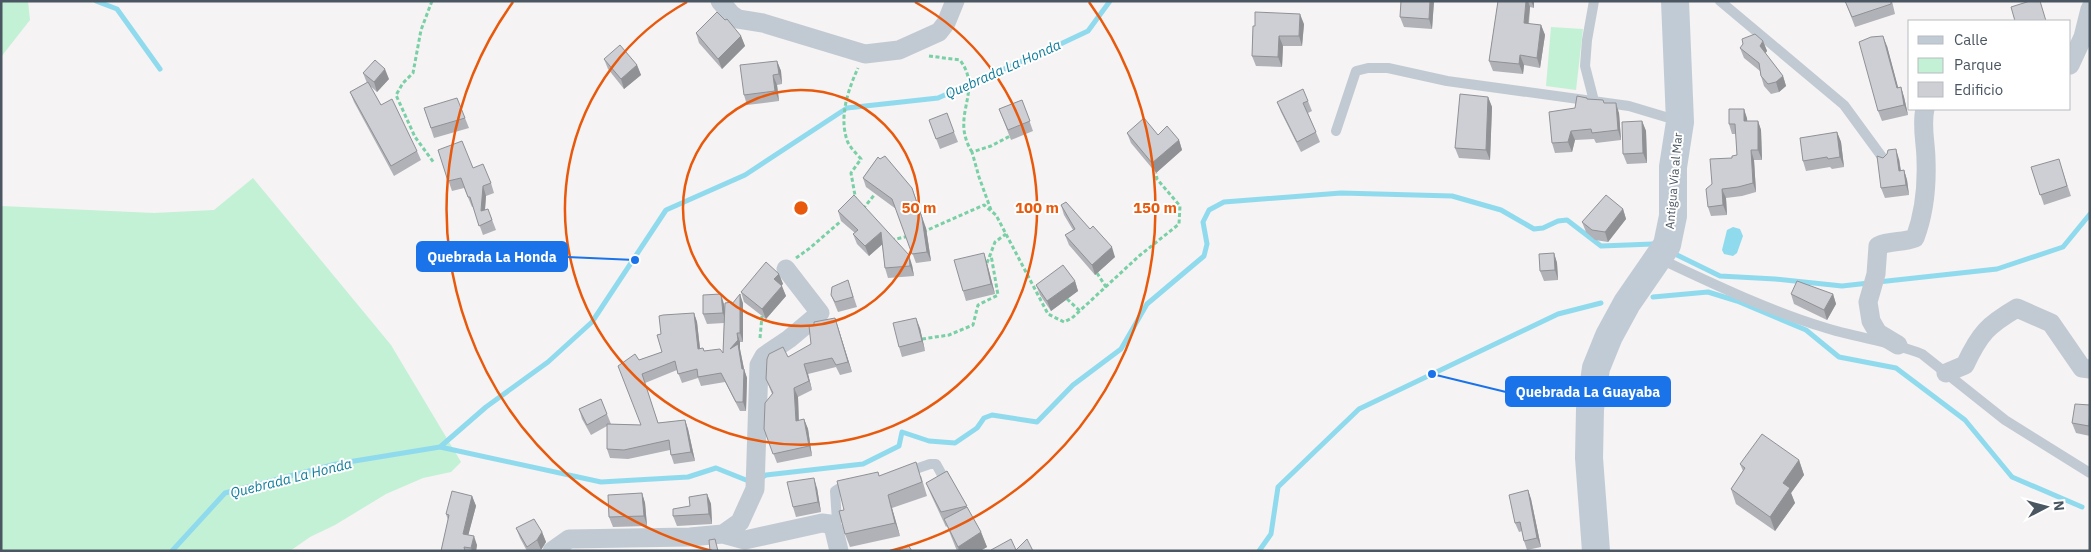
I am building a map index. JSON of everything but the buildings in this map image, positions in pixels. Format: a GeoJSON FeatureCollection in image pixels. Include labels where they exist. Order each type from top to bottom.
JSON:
{"type":"FeatureCollection","features":[{"type":"Feature","properties":{"kind":"main road","name":"Antigua Vía al Mar"},"geometry":{"type":"LineString","coordinates":[[1596,551],[1589,458],[1590,409],[1596,368],[1609,336],[1627,303],[1667,245],[1673,216],[1674,167],[1680,122],[1675,1]]}},
{"type":"Feature","properties":{"kind":"street"},"geometry":{"type":"LineString","coordinates":[[720,1],[731,14],[738,18],[763,23],[865,54],[899,50],[939,32],[946,23],[955,1]]}},
{"type":"Feature","properties":{"kind":"street"},"geometry":{"type":"LineString","coordinates":[[2071,63],[2083,37],[2090,9]]}},
{"type":"Feature","properties":{"kind":"street"},"geometry":{"type":"LineString","coordinates":[[1898,346],[1878,333],[1870,321],[1868,302],[1876,274],[1878,246],[1886,242],[1905,242],[1915,238],[1920,227],[1925,196],[1925,110]]}},
{"type":"Feature","properties":{"kind":"street"},"geometry":{"type":"LineString","coordinates":[[723,534],[740,522],[755,489],[759,365],[764,356],[789,339],[820,313],[786,269]]}},
{"type":"Feature","properties":{"kind":"street"},"geometry":{"type":"LineString","coordinates":[[1946,373],[1965,365],[1976,342],[1992,323],[2018,308],[2051,323],[2082,368],[2090,370]]}},
{"type":"Feature","properties":{"kind":"street"},"geometry":{"type":"LineString","coordinates":[[552,551],[569,539],[690,537],[723,534],[744,540],[822,523],[831,526],[839,551]]}},
{"type":"Feature","properties":{"kind":"lane"},"geometry":{"type":"LineString","coordinates":[[1594,1],[1587,40],[1585,66],[1594,101]]}},
{"type":"Feature","properties":{"kind":"lane"},"geometry":{"type":"LineString","coordinates":[[1720,1],[1844,105],[1885,161]]}},
{"type":"Feature","properties":{"kind":"lane"},"geometry":{"type":"LineString","coordinates":[[1336,131],[1356,71],[1368,68],[1388,68],[1447,80],[1629,106],[1680,122]]}},
{"type":"Feature","properties":{"kind":"lane"},"geometry":{"type":"LineString","coordinates":[[1658,258],[1745,298],[1822,327],[1922,354],[2005,420],[2090,473]]}},
{"type":"Feature","properties":{"kind":"lane"},"geometry":{"type":"LineString","coordinates":[[893,477],[930,464],[936,464],[946,482]]}},
{"type":"Feature","properties":{"kind":"lane"},"geometry":{"type":"LineString","coordinates":[[831,526],[837,521],[835,491],[842,486],[859,483]]}},
{"type":"Feature","properties":{"kind":"path"},"geometry":{"type":"LineString","coordinates":[[432,1],[421,30],[413,73],[403,83],[396,95],[415,136],[434,164]]}},
{"type":"Feature","properties":{"kind":"path"},"geometry":{"type":"LineString","coordinates":[[899,50],[920,55],[960,60],[965,68],[970,88],[964,111],[963,127],[965,141],[972,152],[991,210]]}},
{"type":"Feature","properties":{"kind":"path"},"geometry":{"type":"LineString","coordinates":[[865,54],[848,90],[844,119],[847,142],[862,159],[851,173],[856,202],[868,215]]}},
{"type":"Feature","properties":{"kind":"path"},"geometry":{"type":"LineString","coordinates":[[972,152],[991,146],[1010,136]]}},
{"type":"Feature","properties":{"kind":"path"},"geometry":{"type":"LineString","coordinates":[[885,234],[890,240],[919,234],[984,205],[996,215],[1048,314],[1064,322],[1080,311],[1139,256],[1179,224],[1180,206],[1157,179],[1156,173]]}},
{"type":"Feature","properties":{"kind":"path"},"geometry":{"type":"LineString","coordinates":[[862,209],[875,194]]}},
{"type":"Feature","properties":{"kind":"path"},"geometry":{"type":"LineString","coordinates":[[786,269],[798,255],[810,248],[842,221]]}},
{"type":"Feature","properties":{"kind":"path"},"geometry":{"type":"LineString","coordinates":[[987,263],[996,242],[1006,234]]}},
{"type":"Feature","properties":{"kind":"path"},"geometry":{"type":"LineString","coordinates":[[922,339],[949,335],[973,325],[978,305],[998,295],[991,255]]}},
{"type":"Feature","properties":{"kind":"path"},"geometry":{"type":"LineString","coordinates":[[1097,273],[1106,287]]}},
{"type":"Feature","properties":{"kind":"path"},"geometry":{"type":"LineString","coordinates":[[1067,299],[1080,311]]}},
{"type":"Feature","properties":{"kind":"green space"},"geometry":{"type":"Polygon","coordinates":[[[1,1],[28,1],[30,20],[1,57],[1,1]]]}},
{"type":"Feature","properties":{"kind":"green space"},"geometry":{"type":"Polygon","coordinates":[[[1551,27],[1583,29],[1576,90],[1546,86],[1551,27]]]}},
{"type":"Feature","properties":{"kind":"green space"},"geometry":{"type":"Polygon","coordinates":[[[253,178],[391,345],[461,462],[451,472],[423,478],[386,494],[335,525],[310,537],[290,551],[1,551],[1,206],[154,213],[214,210],[253,178]]]}},
{"type":"Feature","properties":{"kind":"water"},"geometry":{"type":"Polygon","coordinates":[[[1733,227],[1740,229],[1743,236],[1737,253],[1733,256],[1724,254],[1722,250],[1727,230],[1733,227]]]}},
{"type":"Feature","properties":{"kind":"waterway"},"geometry":{"type":"LineString","coordinates":[[96,1],[117,9],[160,69]]}},
{"type":"Feature","properties":{"kind":"waterway","name":"Quebrada La Honda"},"geometry":{"type":"LineString","coordinates":[[172,551],[225,493],[336,464],[440,447],[486,407],[548,362],[592,322],[666,210],[745,175],[847,108],[938,98],[1052,48],[1088,31],[1110,1]]}},
{"type":"Feature","properties":{"kind":"waterway"},"geometry":{"type":"LineString","coordinates":[[759,479],[766,475],[863,464],[899,446],[902,432],[929,441],[955,443],[977,428],[984,418],[992,415],[1037,422],[1073,385],[1121,349],[1147,304],[1204,256],[1207,244],[1203,222],[1209,210],[1224,202],[1341,193],[1452,196],[1501,210],[1534,229],[1567,220],[1601,246],[1653,244]]}},
{"type":"Feature","properties":{"kind":"waterway"},"geometry":{"type":"LineString","coordinates":[[1878,282],[1997,269],[2063,247],[2090,214]]}},
{"type":"Feature","properties":{"kind":"waterway"},"geometry":{"type":"LineString","coordinates":[[1675,254],[1720,276],[1775,279],[1842,286],[1869,283]]}},
{"type":"Feature","properties":{"kind":"waterway"},"geometry":{"type":"LineString","coordinates":[[1653,297],[1708,292],[1737,301],[1806,330],[1839,357],[1896,368],[1965,420],[2012,477],[2082,507]]}},
{"type":"Feature","properties":{"kind":"waterway"},"geometry":{"type":"LineString","coordinates":[[1259,551],[1271,534],[1278,487],[1359,409],[1558,314],[1601,303]]}},
{"type":"Feature","properties":{"kind":"waterway"},"geometry":{"type":"LineString","coordinates":[[440,447],[601,482],[688,477],[716,468],[751,482]]}},
{"type":"Feature","properties":{"kind":"place","name":"Quebrada La Honda"},"geometry":{"type":"Point","coordinates":[635,260]}},
{"type":"Feature","properties":{"kind":"place","name":"Quebrada La Guayaba"},"geometry":{"type":"Point","coordinates":[1432,374]}}]}
